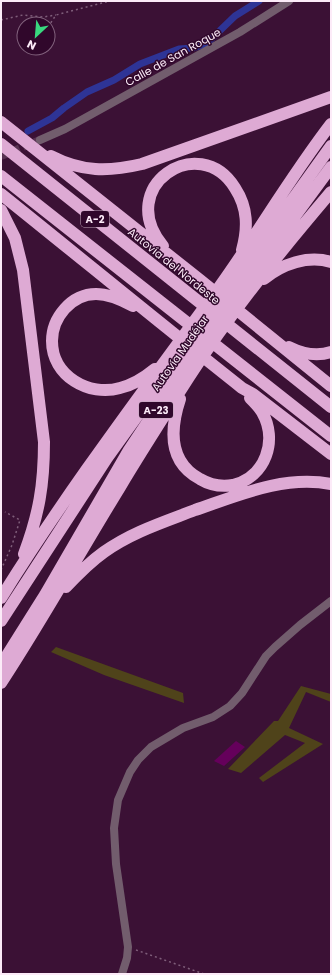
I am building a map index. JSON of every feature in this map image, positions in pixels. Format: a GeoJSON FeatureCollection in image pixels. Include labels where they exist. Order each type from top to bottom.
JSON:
{"type":"FeatureCollection","features":[{"type":"Feature","properties":{"kind":"highway"},"geometry":{"type":"LineString","coordinates":[[13,132],[45,153],[71,165],[100,170],[113,170],[142,164],[331,97]]}},
{"type":"Feature","properties":{"kind":"highway"},"geometry":{"type":"LineString","coordinates":[[1,122],[252,321],[331,386]]}},
{"type":"Feature","properties":{"kind":"highway"},"geometry":{"type":"LineString","coordinates":[[1,598],[78,481],[241,256],[295,174],[331,124]]}},
{"type":"Feature","properties":{"kind":"highway","name":"Autovía del Nordeste"},"geometry":{"type":"LineString","coordinates":[[1,144],[331,407]]}},
{"type":"Feature","properties":{"kind":"highway","name":"Autovía Mudéjar"},"geometry":{"type":"LineString","coordinates":[[1,620],[107,458],[331,146]]}},
{"type":"Feature","properties":{"kind":"highway"},"geometry":{"type":"LineString","coordinates":[[177,262],[152,230],[149,221],[148,204],[158,182],[165,175],[178,167],[193,164],[209,166],[224,174],[230,180],[241,198],[245,208],[246,228],[241,256]]}},
{"type":"Feature","properties":{"kind":"highway","name":"Autovía Mudéjar"},"geometry":{"type":"LineString","coordinates":[[1,665],[45,595],[129,450],[185,366],[331,167]]}},
{"type":"Feature","properties":{"kind":"highway","name":"A-2"},"geometry":{"type":"LineString","coordinates":[[1,176],[331,436]]}},
{"type":"Feature","properties":{"kind":"highway"},"geometry":{"type":"LineString","coordinates":[[1,683],[47,611],[120,486],[190,375],[249,292],[290,240],[331,192]]}},
{"type":"Feature","properties":{"kind":"highway"},"geometry":{"type":"LineString","coordinates":[[1,194],[163,326],[242,388],[253,394],[331,454]]}},
{"type":"Feature","properties":{"kind":"highway"},"geometry":{"type":"LineString","coordinates":[[1,210],[15,238],[23,270],[44,442],[41,499],[28,543],[17,573]]}},
{"type":"Feature","properties":{"kind":"highway"},"geometry":{"type":"LineString","coordinates":[[249,292],[266,277],[291,264],[311,259],[331,262]]}},
{"type":"Feature","properties":{"kind":"highway"},"geometry":{"type":"LineString","coordinates":[[163,326],[130,304],[103,295],[88,295],[68,305],[54,328],[52,342],[57,360],[64,373],[82,386],[99,390],[119,389],[129,385],[146,376],[165,361]]}},
{"type":"Feature","properties":{"kind":"highway"},"geometry":{"type":"LineString","coordinates":[[264,331],[300,352],[319,355],[331,352]]}},
{"type":"Feature","properties":{"kind":"highway"},"geometry":{"type":"LineString","coordinates":[[190,375],[174,419],[174,446],[179,460],[188,471],[200,480],[216,485],[233,484],[249,477],[262,464],[269,449],[269,435],[262,412],[242,388]]}},
{"type":"Feature","properties":{"kind":"highway"},"geometry":{"type":"LineString","coordinates":[[47,611],[66,586],[89,564],[110,548],[150,527],[251,490],[305,482],[331,484]]}},
{"type":"Feature","properties":{"kind":"street","name":"Calle de San Roque"},"geometry":{"type":"LineString","coordinates":[[40,140],[65,129],[240,32],[289,1]]}},
{"type":"Feature","properties":{"kind":"street"},"geometry":{"type":"LineString","coordinates":[[122,974],[127,958],[128,947],[116,864],[114,828],[118,800],[130,772],[138,760],[151,747],[166,737],[183,728],[213,717],[230,706],[242,693],[266,656],[274,647],[331,602]]}},
{"type":"Feature","properties":{"kind":"path"},"geometry":{"type":"LineString","coordinates":[[1,20],[23,15],[43,17],[56,15],[110,1]]}},
{"type":"Feature","properties":{"kind":"path"},"geometry":{"type":"LineString","coordinates":[[1,570],[12,545],[20,520],[5,512]]}},
{"type":"Feature","properties":{"kind":"path"},"geometry":{"type":"LineString","coordinates":[[128,947],[204,974]]}},
{"type":"Feature","properties":{"kind":"shaded area"},"geometry":{"type":"Polygon","coordinates":[[[56,647],[183,693],[184,703],[104,675],[51,652],[56,647]]]}},
{"type":"Feature","properties":{"kind":"shaded area"},"geometry":{"type":"Polygon","coordinates":[[[301,686],[331,694],[331,702],[306,692],[289,728],[323,744],[263,782],[259,778],[305,743],[285,735],[241,773],[228,769],[274,721],[278,721],[301,686]]]}},
{"type":"Feature","properties":{"kind":"building"},"geometry":{"type":"Polygon","coordinates":[[[236,741],[245,747],[224,766],[214,761],[236,741]]]}},
{"type":"Feature","properties":{"kind":"waterway"},"geometry":{"type":"LineString","coordinates":[[28,131],[52,118],[87,92],[114,80],[140,64],[179,49],[193,48],[206,44],[235,16],[259,1]]}},
{"type":"Feature","properties":{"kind":"tunnel"},"geometry":{"type":"LineString","coordinates":[[1,156],[40,140]]}}]}
